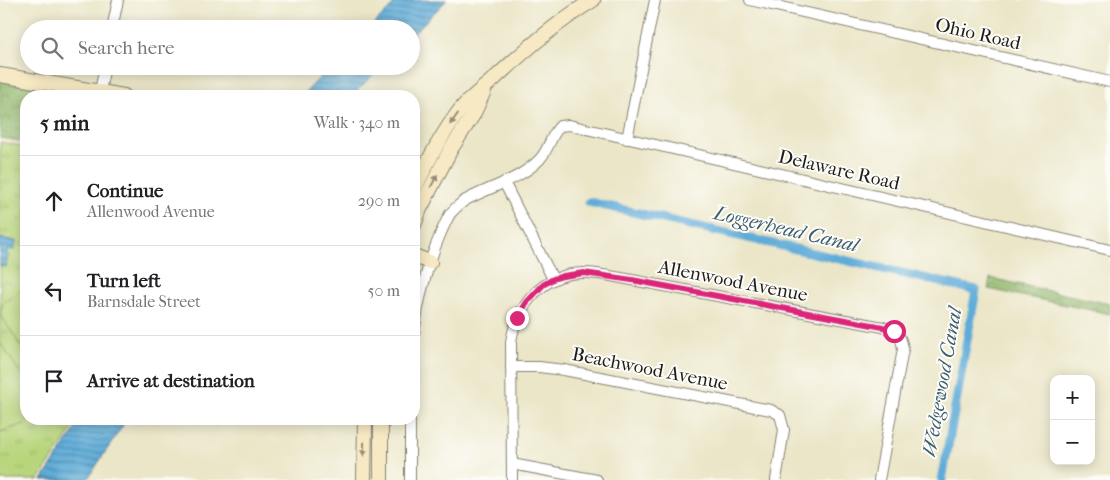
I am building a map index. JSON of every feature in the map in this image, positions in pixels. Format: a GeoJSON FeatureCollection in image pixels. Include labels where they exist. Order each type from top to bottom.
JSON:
{"type":"FeatureCollection","features":[{"type":"Feature","properties":{"kind":"main road"},"geometry":{"type":"LineString","coordinates":[[420,178],[434,150],[462,108],[545,34],[593,0]]}},
{"type":"Feature","properties":{"kind":"main road"},"geometry":{"type":"LineString","coordinates":[[0,76],[78,90]]}},
{"type":"Feature","properties":{"kind":"main road"},"geometry":{"type":"LineString","coordinates":[[420,209],[451,149],[473,115],[488,84]]}},
{"type":"Feature","properties":{"kind":"main road"},"geometry":{"type":"LineString","coordinates":[[420,258],[430,262]]}},
{"type":"Feature","properties":{"kind":"main road"},"geometry":{"type":"LineString","coordinates":[[364,480],[365,425]]}},
{"type":"Feature","properties":{"kind":"main road"},"geometry":{"type":"LineString","coordinates":[[381,425],[381,480]]}},
{"type":"Feature","properties":{"kind":"street"},"geometry":{"type":"LineString","coordinates":[[114,20],[118,0]]}},
{"type":"Feature","properties":{"kind":"street"},"geometry":{"type":"LineString","coordinates":[[627,139],[655,0]]}},
{"type":"Feature","properties":{"kind":"street","name":"Ohio Road"},"geometry":{"type":"LineString","coordinates":[[750,0],[1110,82]]}},
{"type":"Feature","properties":{"kind":"street"},"geometry":{"type":"LineString","coordinates":[[101,90],[103,75]]}},
{"type":"Feature","properties":{"kind":"street","name":"Delaware Road"},"geometry":{"type":"LineString","coordinates":[[504,182],[525,171],[541,157],[547,150],[555,131],[560,126],[569,126],[1110,250]]}},
{"type":"Feature","properties":{"kind":"street"},"geometry":{"type":"LineString","coordinates":[[420,303],[430,262],[446,220],[457,206],[473,196],[504,182],[553,279],[543,285],[527,302],[517,318],[513,329],[511,342],[512,480]]}},
{"type":"Feature","properties":{"kind":"street","name":"Allenwood Avenue"},"geometry":{"type":"LineString","coordinates":[[553,279],[584,273],[614,276],[883,327],[894,331],[902,339],[904,349],[879,480]]}},
{"type":"Feature","properties":{"kind":"street","name":"Beachwood Avenue"},"geometry":{"type":"LineString","coordinates":[[511,367],[539,367],[564,370],[771,410],[780,415],[784,430],[776,480]]}},
{"type":"Feature","properties":{"kind":"street"},"geometry":{"type":"LineString","coordinates":[[410,425],[410,480]]}},
{"type":"Feature","properties":{"kind":"street"},"geometry":{"type":"LineString","coordinates":[[512,464],[598,480]]}},
{"type":"Feature","properties":{"kind":"green space"},"geometry":{"type":"Polygon","coordinates":[[[0,80],[62,90],[20,90],[20,141],[0,138],[0,80]]]}},
{"type":"Feature","properties":{"kind":"green space"},"geometry":{"type":"Polygon","coordinates":[[[0,142],[20,146],[20,425],[75,425],[38,480],[0,480],[0,142]]]}},
{"type":"Feature","properties":{"kind":"green space"},"geometry":{"type":"Polygon","coordinates":[[[990,278],[1110,304],[1110,314],[988,289],[990,278]]]}},
{"type":"Feature","properties":{"kind":"green space"},"geometry":{"type":"Polygon","coordinates":[[[20,291],[20,345],[0,314],[3,303],[20,291]]]}},
{"type":"Feature","properties":{"kind":"green space"},"geometry":{"type":"Polygon","coordinates":[[[0,342],[20,373],[21,425],[0,432],[0,342]]]}},
{"type":"Feature","properties":{"kind":"water"},"geometry":{"type":"Polygon","coordinates":[[[398,0],[447,0],[420,27],[420,20],[378,20],[398,0]]]}},
{"type":"Feature","properties":{"kind":"water"},"geometry":{"type":"Polygon","coordinates":[[[322,75],[373,75],[358,90],[308,90],[322,75]]]}},
{"type":"Feature","properties":{"kind":"water"},"geometry":{"type":"Polygon","coordinates":[[[0,238],[16,241],[14,250],[9,249],[6,267],[0,266],[0,238]]]}},
{"type":"Feature","properties":{"kind":"water"},"geometry":{"type":"Polygon","coordinates":[[[78,425],[123,425],[87,480],[42,480],[78,425]]]}},
{"type":"Feature","properties":{"kind":"waterway","name":"Loggerhead Canal"},"geometry":{"type":"LineString","coordinates":[[589,202],[976,290],[942,480]]}},
{"type":"Feature","properties":{"kind":"route"},"geometry":{"type":"LineString","coordinates":[[517,318],[527,302],[543,285],[553,279],[584,273],[596,273],[883,327],[894,331]]}},
{"type":"Feature","properties":{"kind":"water label","name":"Wedgewood Canal"},"geometry":{"type":"Point","coordinates":[942,382]}}]}
